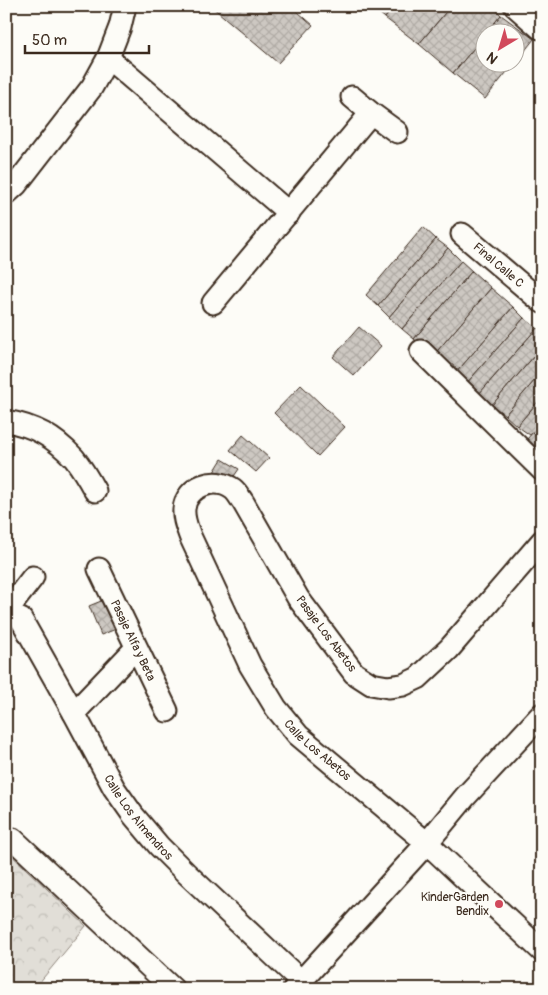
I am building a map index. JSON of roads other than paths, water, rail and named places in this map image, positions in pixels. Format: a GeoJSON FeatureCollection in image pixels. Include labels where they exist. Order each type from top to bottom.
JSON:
{"type":"FeatureCollection","features":[{"type":"Feature","properties":{"kind":"street"},"geometry":{"type":"LineString","coordinates":[[6,194],[16,185],[92,87],[108,58],[120,27],[125,6]]}},
{"type":"Feature","properties":{"kind":"street"},"geometry":{"type":"LineString","coordinates":[[515,6],[540,28]]}},
{"type":"Feature","properties":{"kind":"street"},"geometry":{"type":"LineString","coordinates":[[108,58],[289,213]]}},
{"type":"Feature","properties":{"kind":"street"},"geometry":{"type":"LineString","coordinates":[[352,97],[397,132]]}},
{"type":"Feature","properties":{"kind":"street"},"geometry":{"type":"LineString","coordinates":[[213,302],[371,113]]}},
{"type":"Feature","properties":{"kind":"street","name":"Final Calle C"},"geometry":{"type":"LineString","coordinates":[[462,234],[539,295]]}},
{"type":"Feature","properties":{"kind":"street"},"geometry":{"type":"LineString","coordinates":[[421,351],[542,470]]}},
{"type":"Feature","properties":{"kind":"street"},"geometry":{"type":"LineString","coordinates":[[6,421],[21,423],[40,430],[58,443],[75,460],[96,491]]}},
{"type":"Feature","properties":{"kind":"street","name":"Pasaje Los Abetos"},"geometry":{"type":"LineString","coordinates":[[195,489],[207,484],[219,483],[233,490],[243,502],[298,598],[354,673],[371,684],[388,687],[403,685],[418,678],[432,666],[449,649],[542,541]]}},
{"type":"Feature","properties":{"kind":"street","name":"Calle Los Abetos"},"geometry":{"type":"LineString","coordinates":[[195,489],[188,498],[184,508],[185,522],[190,536],[250,665],[276,708],[298,735],[427,843],[542,951]]}},
{"type":"Feature","properties":{"kind":"street","name":"Pasaje Alfa y Beta"},"geometry":{"type":"LineString","coordinates":[[99,569],[167,711]]}},
{"type":"Feature","properties":{"kind":"street"},"geometry":{"type":"LineString","coordinates":[[14,616],[33,577]]}},
{"type":"Feature","properties":{"kind":"street","name":"Calle Los Almendros"},"geometry":{"type":"LineString","coordinates":[[14,616],[74,713],[114,788],[134,815],[159,846],[298,985]]}},
{"type":"Feature","properties":{"kind":"street"},"geometry":{"type":"LineString","coordinates":[[74,713],[136,648]]}},
{"type":"Feature","properties":{"kind":"street"},"geometry":{"type":"LineString","coordinates":[[298,985],[427,843],[465,797],[542,714]]}},
{"type":"Feature","properties":{"kind":"street"},"geometry":{"type":"LineString","coordinates":[[13,839],[173,989]]}},
{"type":"Feature","properties":{"kind":"place","name":"KinderGarden Bendix"},"geometry":{"type":"Point","coordinates":[499,904]}}]}
